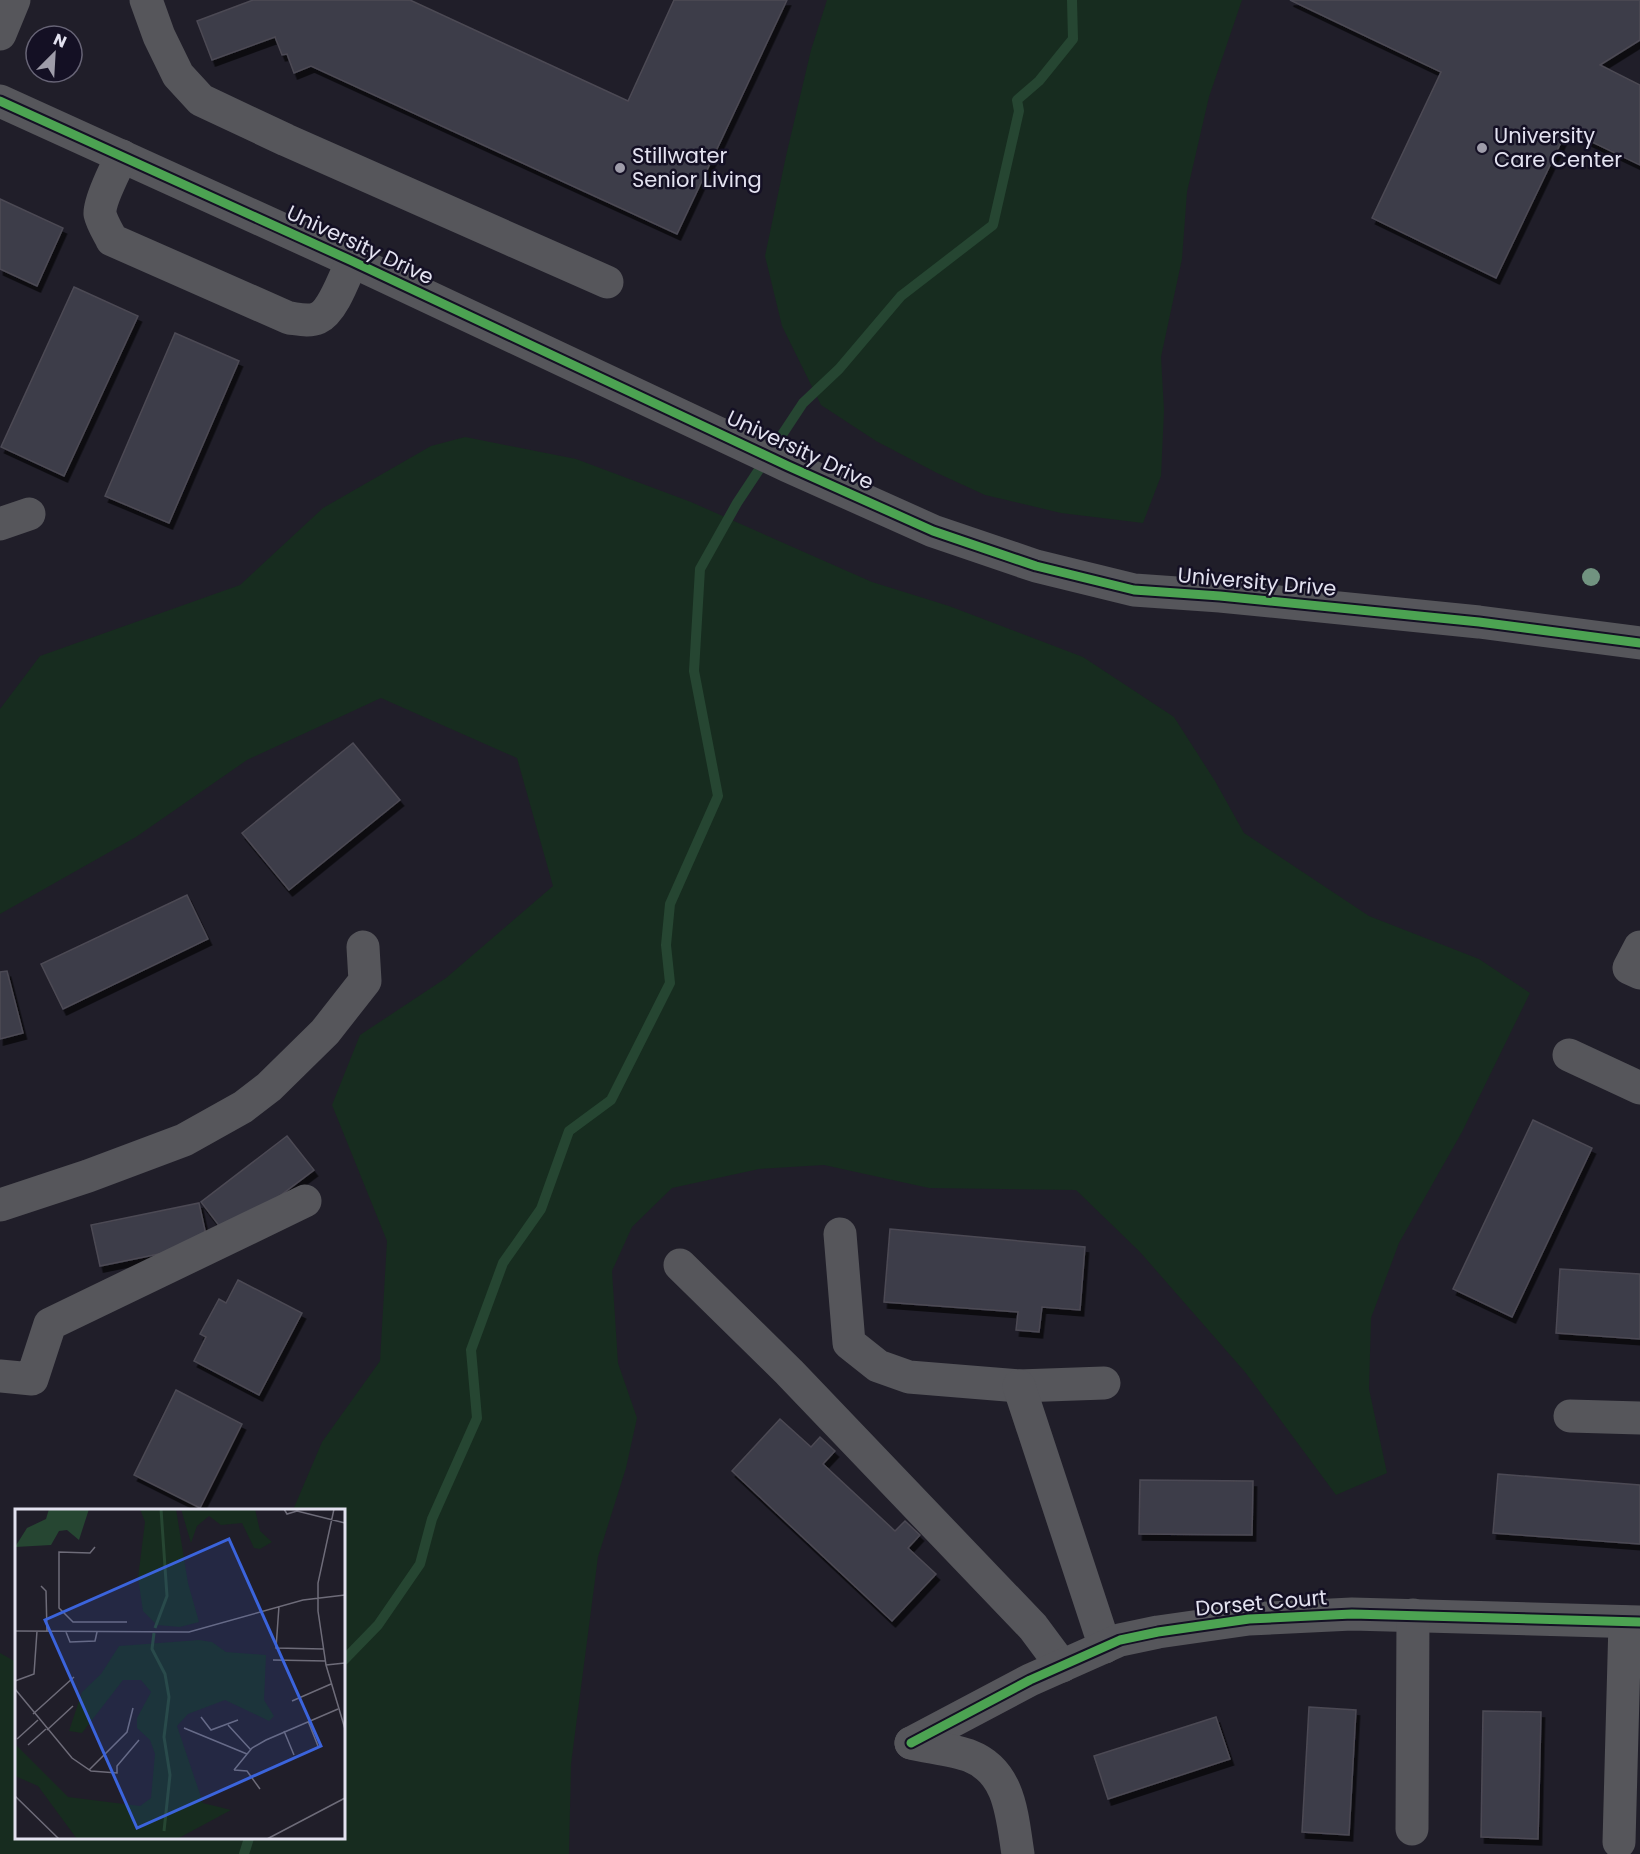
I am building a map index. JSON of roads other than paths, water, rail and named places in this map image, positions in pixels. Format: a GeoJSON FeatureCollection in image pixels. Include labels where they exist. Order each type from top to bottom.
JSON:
{"type":"FeatureCollection","features":[{"type":"Feature","properties":{"kind":"street"},"geometry":{"type":"LineString","coordinates":[[0,34],[14,0]]}},
{"type":"Feature","properties":{"kind":"street"},"geometry":{"type":"LineString","coordinates":[[146,0],[159,36],[178,75],[201,100],[607,282]]}},
{"type":"Feature","properties":{"kind":"street","name":"University Drive"},"geometry":{"type":"LineString","coordinates":[[0,101],[352,261],[798,471],[933,531],[1036,566],[1134,590],[1232,597],[1479,622],[1640,644]]}},
{"type":"Feature","properties":{"kind":"street"},"geometry":{"type":"LineString","coordinates":[[122,156],[100,212],[104,226],[112,240],[289,318],[304,320],[318,318],[329,308],[352,261]]}},
{"type":"Feature","properties":{"kind":"street"},"geometry":{"type":"LineString","coordinates":[[0,1205],[88,1176],[184,1140],[243,1107],[269,1087],[325,1032],[365,981],[363,947]]}},
{"type":"Feature","properties":{"kind":"street"},"geometry":{"type":"LineString","coordinates":[[1640,947],[1629,968],[1640,973]]}},
{"type":"Feature","properties":{"kind":"street"},"geometry":{"type":"LineString","coordinates":[[1569,1055],[1640,1088]]}},
{"type":"Feature","properties":{"kind":"street"},"geometry":{"type":"LineString","coordinates":[[0,1376],[32,1379],[50,1324],[305,1201]]}},
{"type":"Feature","properties":{"kind":"street"},"geometry":{"type":"LineString","coordinates":[[840,1234],[849,1343],[878,1366],[909,1377],[1019,1386],[1104,1383]]}},
{"type":"Feature","properties":{"kind":"street"},"geometry":{"type":"LineString","coordinates":[[680,1264],[797,1380],[1033,1627],[1062,1666]]}},
{"type":"Feature","properties":{"kind":"street"},"geometry":{"type":"LineString","coordinates":[[1019,1386],[1105,1647]]}},
{"type":"Feature","properties":{"kind":"street"},"geometry":{"type":"LineString","coordinates":[[1570,1416],[1640,1418]]}},
{"type":"Feature","properties":{"kind":"street","name":"Dorset Court"},"geometry":{"type":"LineString","coordinates":[[1018,1854],[1008,1794],[994,1771],[970,1756],[911,1743],[1030,1680],[1120,1640],[1249,1619],[1352,1614],[1633,1622]]}},
{"type":"Feature","properties":{"kind":"street"},"geometry":{"type":"LineString","coordinates":[[1412,1829],[1413,1615]]}},
{"type":"Feature","properties":{"kind":"street"},"geometry":{"type":"LineString","coordinates":[[1619,1842],[1633,1622]]}},
{"type":"Feature","properties":{"kind":"waterway"},"geometry":{"type":"LineString","coordinates":[[345,1659],[378,1625],[420,1564],[432,1519],[477,1418],[471,1350],[503,1263],[541,1209],[569,1131],[611,1100],[670,983],[666,945],[670,904],[718,796],[694,671],[700,569],[737,503],[803,403],[839,369],[901,296],[993,225],[1019,111],[1017,100],[1039,81],[1073,39],[1072,0]]}},
{"type":"Feature","properties":{"kind":"waterway"},"geometry":{"type":"LineString","coordinates":[[244,1854],[249,1839]]}},
{"type":"Feature","properties":{"kind":"place","name":"University Care Center"},"geometry":{"type":"Point","coordinates":[1482,148]}},
{"type":"Feature","properties":{"kind":"place","name":"Stillwater Senior Living"},"geometry":{"type":"Point","coordinates":[620,168]}}]}
